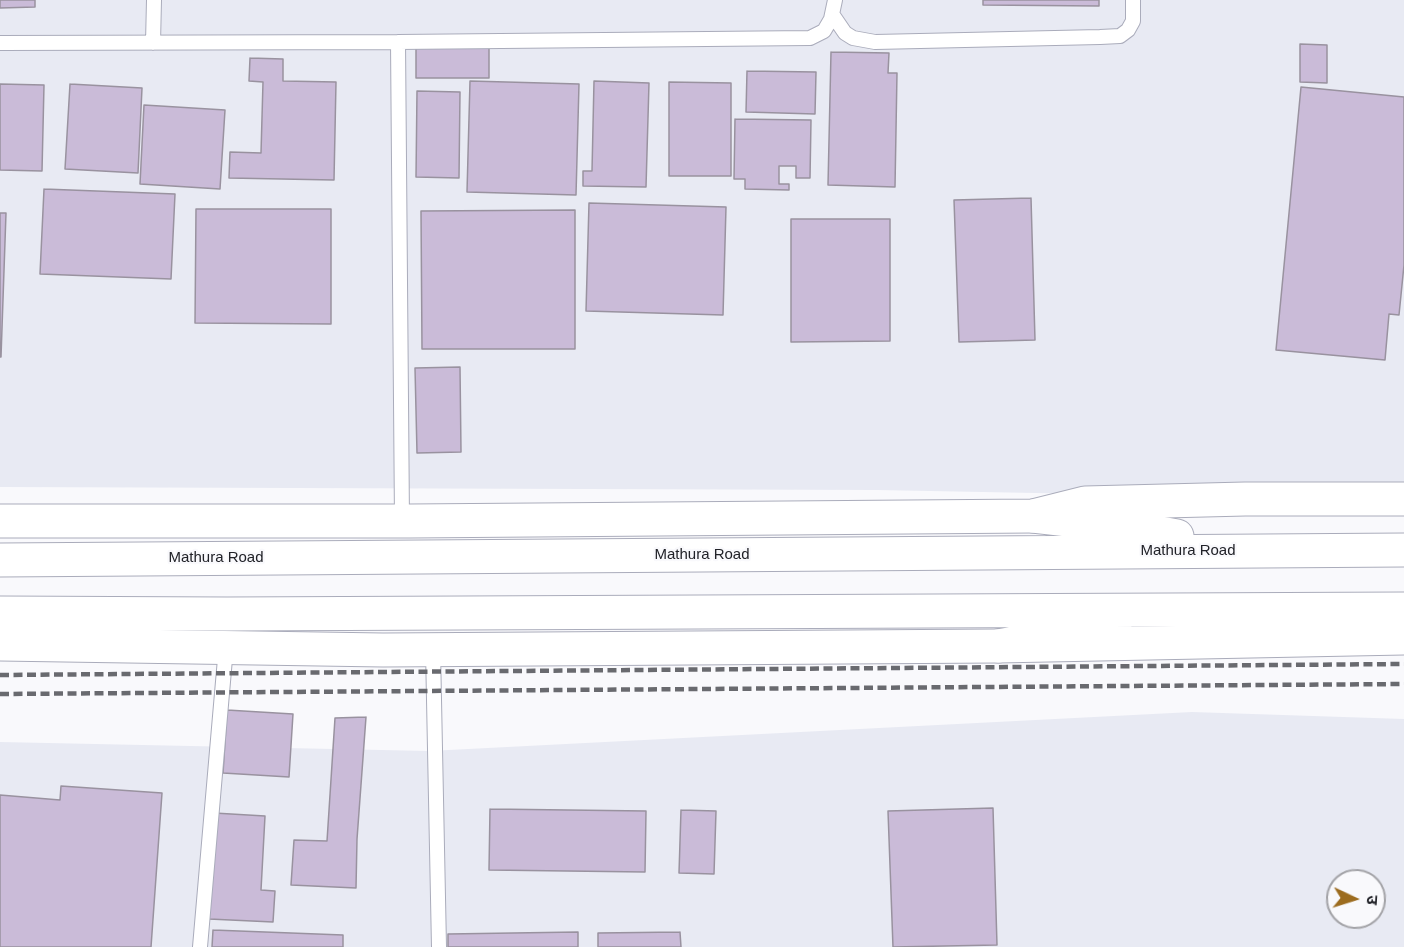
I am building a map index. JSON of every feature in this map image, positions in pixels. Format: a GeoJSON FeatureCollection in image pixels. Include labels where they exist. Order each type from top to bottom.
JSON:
{"type":"FeatureCollection","features":[{"type":"Feature","properties":{"kind":"main road"},"geometry":{"type":"LineString","coordinates":[[1033,516],[1085,503],[1245,499],[1404,499]]}},
{"type":"Feature","properties":{"kind":"main road"},"geometry":{"type":"LineString","coordinates":[[0,503],[192,521]]}},
{"type":"Feature","properties":{"kind":"main road"},"geometry":{"type":"LineString","coordinates":[[0,521],[402,521],[1033,516],[1121,526],[1256,551]]}},
{"type":"Feature","properties":{"kind":"main road","name":"Mathura Road"},"geometry":{"type":"LineString","coordinates":[[0,560],[1404,550]]}},
{"type":"Feature","properties":{"kind":"main road"},"geometry":{"type":"LineString","coordinates":[[0,613],[1404,609]]}},
{"type":"Feature","properties":{"kind":"main road"},"geometry":{"type":"LineString","coordinates":[[998,646],[1197,610]]}},
{"type":"Feature","properties":{"kind":"main road"},"geometry":{"type":"LineString","coordinates":[[5,645],[433,650],[998,646],[1404,638]]}},
{"type":"Feature","properties":{"kind":"lane"},"geometry":{"type":"LineString","coordinates":[[153,43],[154,0]]}},
{"type":"Feature","properties":{"kind":"lane"},"geometry":{"type":"LineString","coordinates":[[0,43],[810,38],[824,31],[832,14],[835,0]]}},
{"type":"Feature","properties":{"kind":"lane"},"geometry":{"type":"LineString","coordinates":[[832,14],[845,33],[853,38],[875,42],[1100,37],[1120,36],[1128,30],[1133,21],[1133,0]]}},
{"type":"Feature","properties":{"kind":"lane"},"geometry":{"type":"LineString","coordinates":[[398,42],[402,521]]}},
{"type":"Feature","properties":{"kind":"lane"},"geometry":{"type":"LineString","coordinates":[[200,947],[226,647]]}},
{"type":"Feature","properties":{"kind":"lane"},"geometry":{"type":"LineString","coordinates":[[433,650],[439,947]]}},
{"type":"Feature","properties":{"kind":"shaded area"},"geometry":{"type":"Polygon","coordinates":[[[0,0],[1404,0],[1404,500],[877,490],[0,487],[0,0]]]}},
{"type":"Feature","properties":{"kind":"shaded area"},"geometry":{"type":"Polygon","coordinates":[[[1192,712],[1404,719],[1404,947],[0,947],[0,742],[429,751],[1192,712]]]}},
{"type":"Feature","properties":{"kind":"building"},"geometry":{"type":"Polygon","coordinates":[[[0,0],[35,0],[35,7],[0,8],[0,0]]]}},
{"type":"Feature","properties":{"kind":"building"},"geometry":{"type":"Polygon","coordinates":[[[983,0],[1099,0],[1099,6],[983,5],[983,0]]]}},
{"type":"Feature","properties":{"kind":"building"},"geometry":{"type":"Polygon","coordinates":[[[1300,44],[1327,45],[1327,83],[1300,82],[1300,44]]]}},
{"type":"Feature","properties":{"kind":"building"},"geometry":{"type":"Polygon","coordinates":[[[416,48],[489,48],[489,78],[416,78],[416,48]]]}},
{"type":"Feature","properties":{"kind":"building"},"geometry":{"type":"Polygon","coordinates":[[[831,52],[889,53],[888,73],[897,73],[895,187],[828,185],[831,52]]]}},
{"type":"Feature","properties":{"kind":"building"},"geometry":{"type":"Polygon","coordinates":[[[250,58],[283,59],[283,81],[336,82],[334,180],[229,178],[230,152],[261,153],[263,82],[249,81],[250,58]]]}},
{"type":"Feature","properties":{"kind":"building"},"geometry":{"type":"Polygon","coordinates":[[[747,71],[816,72],[815,114],[746,112],[747,71]]]}},
{"type":"Feature","properties":{"kind":"building"},"geometry":{"type":"Polygon","coordinates":[[[470,81],[579,84],[576,195],[467,192],[470,81]]]}},
{"type":"Feature","properties":{"kind":"building"},"geometry":{"type":"Polygon","coordinates":[[[594,81],[649,83],[646,187],[583,186],[583,171],[592,171],[594,81]]]}},
{"type":"Feature","properties":{"kind":"building"},"geometry":{"type":"Polygon","coordinates":[[[669,82],[731,83],[731,176],[669,176],[669,82]]]}},
{"type":"Feature","properties":{"kind":"building"},"geometry":{"type":"Polygon","coordinates":[[[0,84],[44,85],[42,171],[0,170],[0,84]]]}},
{"type":"Feature","properties":{"kind":"building"},"geometry":{"type":"Polygon","coordinates":[[[70,84],[142,88],[138,173],[65,169],[70,84]]]}},
{"type":"Feature","properties":{"kind":"building"},"geometry":{"type":"Polygon","coordinates":[[[1301,87],[1404,97],[1404,265],[1399,315],[1389,314],[1385,360],[1276,350],[1301,87]]]}},
{"type":"Feature","properties":{"kind":"building"},"geometry":{"type":"Polygon","coordinates":[[[417,91],[460,92],[459,178],[416,177],[417,91]]]}},
{"type":"Feature","properties":{"kind":"building"},"geometry":{"type":"Polygon","coordinates":[[[144,105],[225,110],[220,189],[140,184],[144,105]]]}},
{"type":"Feature","properties":{"kind":"building"},"geometry":{"type":"Polygon","coordinates":[[[735,119],[811,120],[810,178],[796,178],[796,166],[779,166],[779,184],[789,184],[789,190],[745,189],[745,179],[734,179],[735,119]]]}},
{"type":"Feature","properties":{"kind":"building"},"geometry":{"type":"Polygon","coordinates":[[[44,189],[175,194],[171,279],[40,274],[44,189]]]}},
{"type":"Feature","properties":{"kind":"building"},"geometry":{"type":"Polygon","coordinates":[[[1031,198],[1035,340],[959,342],[954,200],[1031,198]]]}},
{"type":"Feature","properties":{"kind":"building"},"geometry":{"type":"Polygon","coordinates":[[[589,203],[726,207],[723,315],[586,311],[589,203]]]}},
{"type":"Feature","properties":{"kind":"building"},"geometry":{"type":"Polygon","coordinates":[[[196,209],[331,209],[331,324],[195,323],[196,209]]]}},
{"type":"Feature","properties":{"kind":"building"},"geometry":{"type":"Polygon","coordinates":[[[575,210],[575,349],[422,349],[421,211],[575,210]]]}},
{"type":"Feature","properties":{"kind":"building"},"geometry":{"type":"Polygon","coordinates":[[[0,213],[6,213],[1,357],[0,357],[0,213]]]}},
{"type":"Feature","properties":{"kind":"building"},"geometry":{"type":"Polygon","coordinates":[[[791,219],[890,219],[890,341],[791,342],[791,219]]]}},
{"type":"Feature","properties":{"kind":"building"},"geometry":{"type":"Polygon","coordinates":[[[460,367],[461,452],[417,453],[415,368],[460,367]]]}},
{"type":"Feature","properties":{"kind":"building"},"geometry":{"type":"Polygon","coordinates":[[[227,710],[293,714],[289,777],[223,773],[227,710]]]}},
{"type":"Feature","properties":{"kind":"building"},"geometry":{"type":"Polygon","coordinates":[[[366,717],[357,839],[356,888],[291,885],[294,840],[327,841],[335,718],[366,717]]]}},
{"type":"Feature","properties":{"kind":"building"},"geometry":{"type":"Polygon","coordinates":[[[61,786],[162,793],[151,947],[0,947],[0,795],[60,800],[61,786]]]}},
{"type":"Feature","properties":{"kind":"building"},"geometry":{"type":"Polygon","coordinates":[[[993,808],[997,945],[893,947],[888,811],[993,808]]]}},
{"type":"Feature","properties":{"kind":"building"},"geometry":{"type":"Polygon","coordinates":[[[490,809],[646,811],[645,872],[489,870],[490,809]]]}},
{"type":"Feature","properties":{"kind":"building"},"geometry":{"type":"Polygon","coordinates":[[[681,810],[716,811],[714,874],[679,873],[681,810]]]}},
{"type":"Feature","properties":{"kind":"building"},"geometry":{"type":"Polygon","coordinates":[[[214,813],[265,816],[261,890],[275,891],[273,922],[209,919],[214,813]]]}},
{"type":"Feature","properties":{"kind":"building"},"geometry":{"type":"Polygon","coordinates":[[[213,930],[343,935],[343,947],[212,947],[213,930]]]}},
{"type":"Feature","properties":{"kind":"building"},"geometry":{"type":"Polygon","coordinates":[[[578,932],[578,947],[448,947],[448,934],[578,932]]]}},
{"type":"Feature","properties":{"kind":"building"},"geometry":{"type":"Polygon","coordinates":[[[680,932],[681,947],[598,947],[598,933],[680,932]]]}},
{"type":"Feature","properties":{"kind":"railway"},"geometry":{"type":"LineString","coordinates":[[0,675],[1404,664]]}},
{"type":"Feature","properties":{"kind":"railway"},"geometry":{"type":"LineString","coordinates":[[0,694],[1404,684]]}}]}
